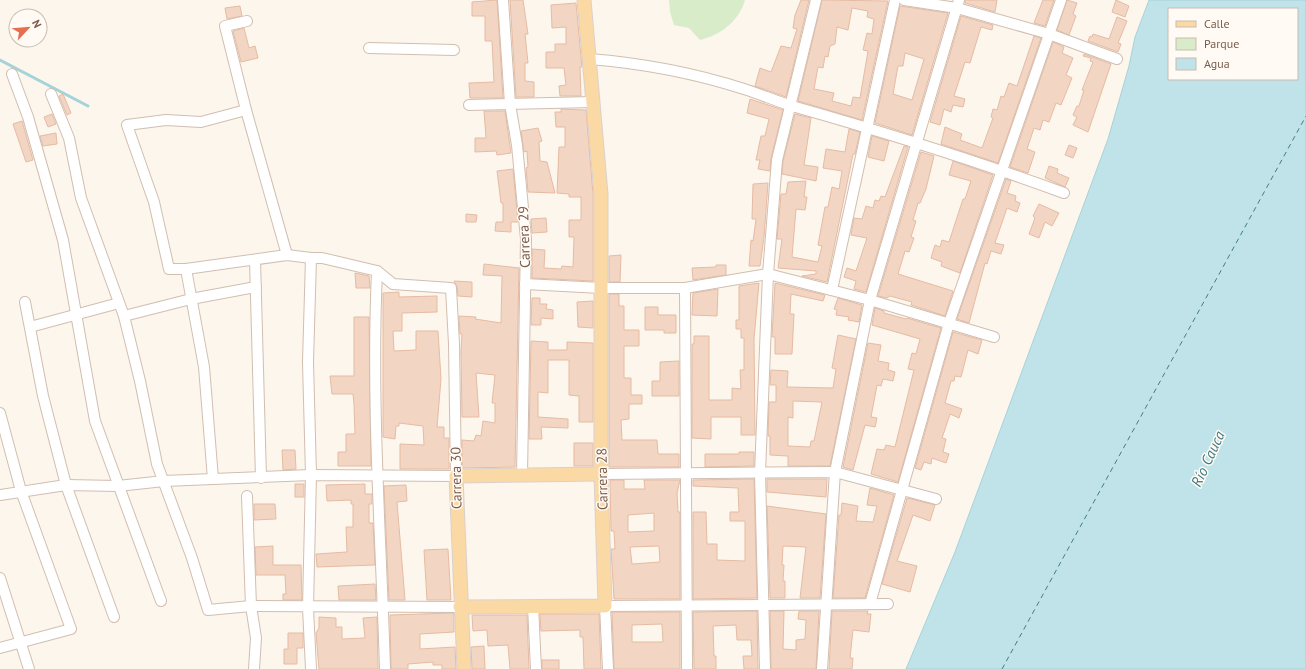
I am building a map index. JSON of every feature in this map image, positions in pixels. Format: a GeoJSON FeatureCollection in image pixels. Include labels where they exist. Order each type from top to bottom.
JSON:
{"type":"FeatureCollection","features":[{"type":"Feature","properties":{"kind":"main road","name":"Carrera 28"},"geometry":{"type":"LineString","coordinates":[[584,0],[601,194],[601,474],[605,606]]}},
{"type":"Feature","properties":{"kind":"main road"},"geometry":{"type":"LineString","coordinates":[[456,476],[601,474]]}},
{"type":"Feature","properties":{"kind":"main road","name":"Carrera 30"},"geometry":{"type":"LineString","coordinates":[[456,476],[460,607],[464,669]]}},
{"type":"Feature","properties":{"kind":"main road"},"geometry":{"type":"LineString","coordinates":[[460,607],[605,606]]}},
{"type":"Feature","properties":{"kind":"street","name":"Carrera 29"},"geometry":{"type":"LineString","coordinates":[[503,0],[510,104],[517,145],[526,239],[522,475]]}},
{"type":"Feature","properties":{"kind":"street"},"geometry":{"type":"LineString","coordinates":[[765,669],[760,473],[768,274],[777,160],[816,0]]}},
{"type":"Feature","properties":{"kind":"street"},"geometry":{"type":"LineString","coordinates":[[832,290],[895,0]]}},
{"type":"Feature","properties":{"kind":"street"},"geometry":{"type":"LineString","coordinates":[[904,0],[958,4],[1049,34],[1118,59]]}},
{"type":"Feature","properties":{"kind":"street"},"geometry":{"type":"LineString","coordinates":[[870,604],[949,323],[1061,0]]}},
{"type":"Feature","properties":{"kind":"street"},"geometry":{"type":"LineString","coordinates":[[822,669],[835,472],[870,300],[958,4]]}},
{"type":"Feature","properties":{"kind":"street"},"geometry":{"type":"LineString","coordinates":[[247,21],[225,26],[246,110],[287,255]]}},
{"type":"Feature","properties":{"kind":"street"},"geometry":{"type":"LineString","coordinates":[[369,48],[454,50]]}},
{"type":"Feature","properties":{"kind":"street"},"geometry":{"type":"LineString","coordinates":[[589,59],[636,63],[743,88],[790,105],[868,127],[1002,170],[1064,193]]}},
{"type":"Feature","properties":{"kind":"street"},"geometry":{"type":"LineString","coordinates":[[12,74],[28,117],[63,240],[95,421],[162,601]]}},
{"type":"Feature","properties":{"kind":"street"},"geometry":{"type":"LineString","coordinates":[[51,94],[69,138],[81,198],[124,316],[140,381],[157,464],[192,558],[208,610],[251,606],[308,608],[460,607]]}},
{"type":"Feature","properties":{"kind":"street"},"geometry":{"type":"LineString","coordinates":[[469,105],[593,102]]}},
{"type":"Feature","properties":{"kind":"street"},"geometry":{"type":"LineString","coordinates":[[246,110],[201,122],[166,120],[127,125],[154,202],[169,269],[186,269],[287,255],[322,258],[377,271],[375,311],[377,476],[385,669]]}},
{"type":"Feature","properties":{"kind":"street"},"geometry":{"type":"LineString","coordinates":[[311,258],[308,362],[311,475],[308,608],[311,669]]}},
{"type":"Feature","properties":{"kind":"street"},"geometry":{"type":"LineString","coordinates":[[255,260],[260,478]]}},
{"type":"Feature","properties":{"kind":"street"},"geometry":{"type":"LineString","coordinates":[[186,269],[204,367],[213,480]]}},
{"type":"Feature","properties":{"kind":"street","name":"Carrera 30"},"geometry":{"type":"LineString","coordinates":[[377,271],[393,284],[451,288],[454,344],[456,476]]}},
{"type":"Feature","properties":{"kind":"street"},"geometry":{"type":"LineString","coordinates":[[525,284],[601,288],[685,288],[768,274],[870,300],[994,337]]}},
{"type":"Feature","properties":{"kind":"street"},"geometry":{"type":"LineString","coordinates":[[124,316],[191,299],[256,287]]}},
{"type":"Feature","properties":{"kind":"street"},"geometry":{"type":"LineString","coordinates":[[685,288],[687,669]]}},
{"type":"Feature","properties":{"kind":"street"},"geometry":{"type":"LineString","coordinates":[[25,302],[43,396],[66,485],[114,617]]}},
{"type":"Feature","properties":{"kind":"street"},"geometry":{"type":"LineString","coordinates":[[30,327],[119,303]]}},
{"type":"Feature","properties":{"kind":"street"},"geometry":{"type":"LineString","coordinates":[[0,413],[21,491],[71,629],[0,648]]}},
{"type":"Feature","properties":{"kind":"street"},"geometry":{"type":"LineString","coordinates":[[601,474],[835,472],[936,499]]}},
{"type":"Feature","properties":{"kind":"street"},"geometry":{"type":"LineString","coordinates":[[0,494],[66,485],[118,486],[164,481],[311,475],[456,476]]}},
{"type":"Feature","properties":{"kind":"street"},"geometry":{"type":"LineString","coordinates":[[247,496],[251,606],[256,638],[254,669]]}},
{"type":"Feature","properties":{"kind":"street"},"geometry":{"type":"LineString","coordinates":[[0,578],[29,669]]}},
{"type":"Feature","properties":{"kind":"street"},"geometry":{"type":"LineString","coordinates":[[605,606],[888,604]]}},
{"type":"Feature","properties":{"kind":"street"},"geometry":{"type":"LineString","coordinates":[[533,606],[536,669]]}},
{"type":"Feature","properties":{"kind":"street","name":"Carrera 28"},"geometry":{"type":"LineString","coordinates":[[605,606],[608,669]]}},
{"type":"Feature","properties":{"kind":"green space"},"geometry":{"type":"Polygon","coordinates":[[[669,0],[745,0],[734,21],[715,35],[700,40],[689,28],[674,25],[670,12],[669,0]]]}},
{"type":"Feature","properties":{"kind":"water","name":"Río Cauca"},"geometry":{"type":"Polygon","coordinates":[[[1149,0],[1306,0],[1306,669],[906,669],[955,552],[1108,139],[1129,66],[1135,37],[1149,0]]]}},
{"type":"Feature","properties":{"kind":"building"},"geometry":{"type":"Polygon","coordinates":[[[497,0],[503,98],[470,98],[469,83],[494,82],[492,41],[485,41],[485,16],[472,16],[472,2],[497,0]]]}},
{"type":"Feature","properties":{"kind":"building"},"geometry":{"type":"Polygon","coordinates":[[[510,0],[523,0],[528,34],[525,34],[528,63],[525,63],[525,81],[534,82],[534,97],[516,97],[510,0]]]}},
{"type":"Feature","properties":{"kind":"building"},"geometry":{"type":"Polygon","coordinates":[[[801,0],[809,0],[786,97],[755,86],[760,68],[771,72],[781,46],[791,48],[797,29],[793,28],[795,15],[801,0]]]}},
{"type":"Feature","properties":{"kind":"building"},"geometry":{"type":"Polygon","coordinates":[[[822,0],[888,1],[862,120],[798,101],[822,0]],[[852,8],[848,30],[837,27],[835,44],[830,46],[828,57],[825,56],[823,68],[818,67],[814,89],[834,93],[832,101],[851,106],[853,97],[860,98],[868,51],[863,50],[867,33],[872,34],[874,19],[867,17],[868,11],[852,8]]]}},
{"type":"Feature","properties":{"kind":"building"},"geometry":{"type":"Polygon","coordinates":[[[965,0],[997,0],[995,12],[965,3],[965,0]]]}},
{"type":"Feature","properties":{"kind":"building"},"geometry":{"type":"Polygon","coordinates":[[[1043,0],[1054,0],[1045,26],[1034,23],[1043,0]]]}},
{"type":"Feature","properties":{"kind":"building"},"geometry":{"type":"Polygon","coordinates":[[[1067,0],[1077,3],[1073,14],[1076,16],[1069,35],[1057,30],[1067,0]]]}},
{"type":"Feature","properties":{"kind":"building"},"geometry":{"type":"Polygon","coordinates":[[[1116,0],[1129,6],[1125,17],[1112,12],[1116,0]]]}},
{"type":"Feature","properties":{"kind":"building"},"geometry":{"type":"Polygon","coordinates":[[[576,3],[582,67],[580,67],[581,96],[560,96],[559,86],[566,85],[564,68],[546,68],[546,52],[555,52],[555,44],[566,44],[566,27],[552,28],[551,5],[576,3]]]}},
{"type":"Feature","properties":{"kind":"building"},"geometry":{"type":"Polygon","coordinates":[[[240,6],[242,16],[227,19],[225,8],[240,6]]]}},
{"type":"Feature","properties":{"kind":"building"},"geometry":{"type":"Polygon","coordinates":[[[900,6],[948,13],[912,135],[875,123],[900,6]],[[905,53],[903,66],[898,66],[893,94],[912,100],[924,59],[905,53]]]}},
{"type":"Feature","properties":{"kind":"building"},"geometry":{"type":"Polygon","coordinates":[[[961,16],[993,25],[992,30],[981,27],[970,63],[965,62],[954,96],[965,99],[963,107],[953,105],[951,112],[944,109],[940,125],[930,122],[961,16]]]}},
{"type":"Feature","properties":{"kind":"building"},"geometry":{"type":"Polygon","coordinates":[[[1117,17],[1127,21],[1118,43],[1121,44],[1118,52],[1088,41],[1090,36],[1092,37],[1093,34],[1109,39],[1117,17]]]}},
{"type":"Feature","properties":{"kind":"building"},"geometry":{"type":"Polygon","coordinates":[[[244,28],[249,48],[255,46],[258,58],[241,62],[233,31],[244,28]]]}},
{"type":"Feature","properties":{"kind":"building"},"geometry":{"type":"Polygon","coordinates":[[[1034,36],[1041,38],[998,163],[941,144],[945,127],[962,134],[960,140],[982,148],[993,118],[991,117],[993,109],[997,110],[1001,96],[1004,97],[1009,83],[1017,86],[1034,36]]]}},
{"type":"Feature","properties":{"kind":"building"},"geometry":{"type":"Polygon","coordinates":[[[1053,42],[1064,47],[1062,53],[1073,58],[1066,75],[1072,78],[1061,105],[1056,103],[1049,122],[1043,120],[1040,130],[1034,128],[1027,149],[1035,152],[1028,173],[1010,167],[1053,42]]]}},
{"type":"Feature","properties":{"kind":"building"},"geometry":{"type":"Polygon","coordinates":[[[1084,54],[1111,64],[1088,132],[1073,125],[1077,117],[1073,115],[1077,106],[1079,106],[1084,90],[1082,90],[1093,62],[1090,61],[1091,58],[1083,56],[1084,54]]]}},
{"type":"Feature","properties":{"kind":"building"},"geometry":{"type":"Polygon","coordinates":[[[63,94],[71,113],[67,115],[59,96],[63,94]]]}},
{"type":"Feature","properties":{"kind":"building"},"geometry":{"type":"Polygon","coordinates":[[[750,99],[783,110],[771,158],[770,171],[758,169],[760,160],[756,160],[761,136],[765,136],[769,119],[747,113],[750,99]]]}},
{"type":"Feature","properties":{"kind":"building"},"geometry":{"type":"Polygon","coordinates":[[[561,109],[586,110],[593,194],[593,281],[532,278],[532,249],[545,250],[544,268],[561,269],[562,266],[573,267],[574,237],[569,237],[569,220],[581,220],[581,197],[569,197],[569,194],[557,193],[559,147],[565,147],[565,127],[556,127],[555,112],[561,112],[561,109]]]}},
{"type":"Feature","properties":{"kind":"building"},"geometry":{"type":"Polygon","coordinates":[[[484,111],[505,111],[511,153],[497,155],[496,151],[475,152],[475,138],[486,138],[484,111]]]}},
{"type":"Feature","properties":{"kind":"building"},"geometry":{"type":"Polygon","coordinates":[[[52,114],[56,124],[48,127],[44,117],[52,114]]]}},
{"type":"Feature","properties":{"kind":"building"},"geometry":{"type":"Polygon","coordinates":[[[795,114],[811,118],[804,165],[818,167],[816,181],[782,174],[783,161],[795,114]]]}},
{"type":"Feature","properties":{"kind":"building"},"geometry":{"type":"Polygon","coordinates":[[[22,121],[33,160],[26,162],[13,124],[22,121]]]}},
{"type":"Feature","properties":{"kind":"building"},"geometry":{"type":"Polygon","coordinates":[[[538,128],[542,141],[539,142],[540,161],[547,162],[555,193],[528,192],[526,168],[528,167],[527,151],[524,152],[521,131],[538,128]]]}},
{"type":"Feature","properties":{"kind":"building"},"geometry":{"type":"Polygon","coordinates":[[[849,129],[860,132],[855,154],[853,154],[827,282],[802,276],[816,274],[816,271],[778,268],[782,239],[777,239],[781,194],[786,194],[788,182],[806,181],[804,197],[807,197],[805,210],[796,209],[792,257],[818,262],[822,246],[818,245],[825,207],[828,207],[832,187],[839,189],[842,171],[823,168],[826,149],[845,152],[849,129]]]}},
{"type":"Feature","properties":{"kind":"building"},"geometry":{"type":"Polygon","coordinates":[[[56,133],[57,144],[43,146],[40,136],[56,133]]]}},
{"type":"Feature","properties":{"kind":"building"},"geometry":{"type":"Polygon","coordinates":[[[872,136],[889,141],[884,161],[868,157],[872,136]]]}},
{"type":"Feature","properties":{"kind":"building"},"geometry":{"type":"Polygon","coordinates":[[[1069,145],[1077,148],[1073,158],[1065,155],[1069,145]]]}},
{"type":"Feature","properties":{"kind":"building"},"geometry":{"type":"Polygon","coordinates":[[[904,146],[908,147],[866,292],[854,289],[856,281],[844,277],[847,268],[856,271],[867,238],[851,235],[854,218],[862,219],[866,206],[873,208],[875,200],[879,201],[881,196],[885,197],[904,146]]]}},
{"type":"Feature","properties":{"kind":"building"},"geometry":{"type":"Polygon","coordinates":[[[921,152],[934,156],[926,189],[920,203],[918,203],[913,220],[916,221],[911,237],[914,238],[909,252],[905,251],[898,274],[953,291],[945,316],[911,305],[912,302],[890,296],[887,298],[878,296],[921,152]]]}},
{"type":"Feature","properties":{"kind":"building"},"geometry":{"type":"Polygon","coordinates":[[[953,161],[993,175],[960,273],[941,266],[942,262],[931,258],[935,245],[940,247],[942,240],[949,242],[963,199],[965,199],[971,181],[949,175],[953,161]]]}},
{"type":"Feature","properties":{"kind":"building"},"geometry":{"type":"Polygon","coordinates":[[[1049,166],[1058,169],[1057,173],[1069,178],[1065,187],[1045,178],[1049,166]]]}},
{"type":"Feature","properties":{"kind":"building"},"geometry":{"type":"Polygon","coordinates":[[[513,169],[518,222],[511,222],[511,232],[495,231],[496,222],[503,222],[503,203],[501,203],[497,171],[513,169]]]}},
{"type":"Feature","properties":{"kind":"building"},"geometry":{"type":"Polygon","coordinates":[[[1006,179],[1011,181],[1007,193],[1016,196],[1015,201],[1020,203],[1017,212],[1007,208],[995,243],[1004,245],[1001,254],[991,251],[987,264],[985,263],[969,323],[957,319],[1006,179]]]}},
{"type":"Feature","properties":{"kind":"building"},"geometry":{"type":"Polygon","coordinates":[[[768,183],[760,266],[749,266],[751,240],[753,241],[756,219],[752,219],[753,184],[768,183]]]}},
{"type":"Feature","properties":{"kind":"building"},"geometry":{"type":"Polygon","coordinates":[[[1039,204],[1059,213],[1052,226],[1045,222],[1039,238],[1029,234],[1035,218],[1033,216],[1039,204]]]}},
{"type":"Feature","properties":{"kind":"building"},"geometry":{"type":"Polygon","coordinates":[[[466,214],[477,215],[476,222],[466,222],[466,214]]]}},
{"type":"Feature","properties":{"kind":"building"},"geometry":{"type":"Polygon","coordinates":[[[546,218],[547,232],[532,233],[531,219],[546,218]]]}},
{"type":"Feature","properties":{"kind":"building"},"geometry":{"type":"Polygon","coordinates":[[[621,255],[620,282],[609,282],[609,256],[621,255]]]}},
{"type":"Feature","properties":{"kind":"building"},"geometry":{"type":"Polygon","coordinates":[[[484,264],[519,268],[515,467],[462,468],[462,440],[474,441],[476,435],[481,436],[483,421],[495,423],[495,403],[492,403],[495,375],[476,373],[479,417],[462,417],[462,334],[460,334],[459,316],[476,317],[475,319],[501,323],[502,276],[483,275],[484,264]]]}},
{"type":"Feature","properties":{"kind":"building"},"geometry":{"type":"Polygon","coordinates":[[[716,265],[726,265],[726,275],[693,280],[692,268],[716,267],[716,265]]]}},
{"type":"Feature","properties":{"kind":"building"},"geometry":{"type":"Polygon","coordinates":[[[355,273],[369,276],[370,288],[356,288],[355,273]]]}},
{"type":"Feature","properties":{"kind":"building"},"geometry":{"type":"Polygon","coordinates":[[[454,281],[472,282],[472,297],[458,296],[457,287],[454,281]]]}},
{"type":"Feature","properties":{"kind":"building"},"geometry":{"type":"Polygon","coordinates":[[[759,283],[754,339],[755,435],[741,435],[741,417],[711,417],[711,439],[692,438],[692,344],[694,344],[694,336],[709,336],[709,400],[732,400],[732,388],[741,389],[740,370],[744,370],[744,338],[741,338],[741,329],[736,329],[736,320],[739,320],[739,286],[759,283]]]}},
{"type":"Feature","properties":{"kind":"building"},"geometry":{"type":"Polygon","coordinates":[[[775,283],[825,295],[823,301],[791,294],[790,314],[794,314],[792,354],[775,354],[775,337],[772,337],[775,283]]]}},
{"type":"Feature","properties":{"kind":"building"},"geometry":{"type":"Polygon","coordinates":[[[718,289],[717,316],[692,315],[693,293],[718,289]]]}},
{"type":"Feature","properties":{"kind":"building"},"geometry":{"type":"Polygon","coordinates":[[[399,292],[399,297],[437,296],[437,312],[402,313],[402,331],[393,331],[394,351],[416,350],[416,331],[438,331],[441,379],[437,427],[444,427],[444,438],[449,438],[449,469],[400,469],[400,444],[424,445],[423,426],[399,423],[399,426],[396,426],[395,439],[383,437],[383,293],[399,292]]]}},
{"type":"Feature","properties":{"kind":"building"},"geometry":{"type":"Polygon","coordinates":[[[609,294],[619,294],[619,306],[624,306],[624,330],[639,330],[639,346],[624,346],[624,378],[631,378],[631,395],[642,395],[642,404],[629,404],[629,419],[621,420],[622,440],[657,440],[658,454],[679,454],[679,467],[609,467],[609,294]]]}},
{"type":"Feature","properties":{"kind":"building"},"geometry":{"type":"Polygon","coordinates":[[[532,298],[540,298],[540,304],[547,304],[546,309],[553,310],[553,319],[541,318],[541,325],[531,325],[532,298]]]}},
{"type":"Feature","properties":{"kind":"building"},"geometry":{"type":"Polygon","coordinates":[[[838,298],[862,305],[859,322],[848,320],[849,317],[836,315],[837,310],[834,309],[838,298]]]}},
{"type":"Feature","properties":{"kind":"building"},"geometry":{"type":"Polygon","coordinates":[[[593,301],[593,328],[578,327],[577,302],[593,301]]]}},
{"type":"Feature","properties":{"kind":"building"},"geometry":{"type":"Polygon","coordinates":[[[645,307],[658,307],[658,315],[676,315],[676,333],[664,333],[664,330],[645,330],[645,307]]]}},
{"type":"Feature","properties":{"kind":"building"},"geometry":{"type":"Polygon","coordinates":[[[875,308],[884,311],[884,313],[941,328],[898,482],[871,474],[877,449],[884,450],[886,445],[895,447],[914,370],[908,369],[912,353],[916,354],[920,339],[872,325],[875,308]]]}},
{"type":"Feature","properties":{"kind":"building"},"geometry":{"type":"Polygon","coordinates":[[[354,317],[369,317],[371,466],[338,466],[338,452],[346,452],[346,434],[355,434],[354,404],[353,394],[332,394],[330,376],[354,376],[354,317]]]}},
{"type":"Feature","properties":{"kind":"building"},"geometry":{"type":"Polygon","coordinates":[[[953,332],[982,340],[978,354],[968,350],[961,377],[955,376],[954,381],[951,381],[945,403],[962,409],[959,418],[950,414],[942,438],[946,439],[943,452],[949,454],[946,463],[932,458],[931,464],[924,462],[921,470],[915,468],[953,332]]]}},
{"type":"Feature","properties":{"kind":"building"},"geometry":{"type":"Polygon","coordinates":[[[838,335],[856,339],[830,466],[788,466],[788,456],[770,455],[770,436],[768,436],[769,402],[776,402],[776,385],[770,385],[771,370],[788,371],[787,387],[833,388],[836,369],[832,368],[838,335]],[[793,401],[793,418],[788,417],[788,446],[810,447],[811,441],[814,441],[822,402],[793,401]]]}},
{"type":"Feature","properties":{"kind":"building"},"geometry":{"type":"Polygon","coordinates":[[[531,341],[548,342],[548,350],[567,350],[567,342],[593,343],[593,422],[579,422],[579,396],[569,395],[569,360],[548,360],[548,393],[538,392],[538,417],[568,419],[568,428],[541,427],[542,439],[529,439],[531,341]]]}},
{"type":"Feature","properties":{"kind":"building"},"geometry":{"type":"Polygon","coordinates":[[[868,343],[881,345],[878,361],[889,363],[888,370],[895,372],[893,381],[883,379],[881,386],[877,385],[871,417],[877,418],[875,427],[865,425],[853,470],[843,467],[868,343]]]}},
{"type":"Feature","properties":{"kind":"building"},"geometry":{"type":"Polygon","coordinates":[[[679,361],[679,396],[652,396],[652,381],[660,381],[660,362],[679,361]]]}},
{"type":"Feature","properties":{"kind":"building"},"geometry":{"type":"Polygon","coordinates":[[[574,443],[593,443],[593,466],[574,466],[574,443]]]}},
{"type":"Feature","properties":{"kind":"building"},"geometry":{"type":"Polygon","coordinates":[[[282,450],[295,450],[296,469],[283,470],[282,450]]]}},
{"type":"Feature","properties":{"kind":"building"},"geometry":{"type":"Polygon","coordinates":[[[739,452],[754,452],[754,466],[705,467],[705,454],[739,454],[739,452]]]}},
{"type":"Feature","properties":{"kind":"building"},"geometry":{"type":"Polygon","coordinates":[[[754,479],[757,598],[693,599],[693,512],[706,512],[707,544],[717,544],[717,560],[745,561],[745,521],[730,521],[730,512],[739,512],[738,488],[693,486],[693,480],[754,479]]]}},
{"type":"Feature","properties":{"kind":"building"},"geometry":{"type":"Polygon","coordinates":[[[767,479],[827,479],[826,497],[767,492],[767,479]]]}},
{"type":"Feature","properties":{"kind":"building"},"geometry":{"type":"Polygon","coordinates":[[[610,480],[624,480],[624,489],[645,489],[644,480],[680,480],[677,493],[678,512],[680,512],[680,599],[614,599],[611,549],[615,549],[614,531],[611,531],[610,480]],[[654,513],[628,515],[628,532],[654,531],[654,513]],[[659,546],[630,547],[632,564],[660,562],[659,546]]]}},
{"type":"Feature","properties":{"kind":"building"},"geometry":{"type":"Polygon","coordinates":[[[295,484],[304,484],[304,497],[295,497],[295,484]]]}},
{"type":"Feature","properties":{"kind":"building"},"geometry":{"type":"Polygon","coordinates":[[[365,484],[365,494],[372,494],[372,504],[369,504],[369,523],[373,523],[375,565],[317,567],[316,554],[347,552],[346,527],[353,527],[353,504],[351,504],[351,500],[327,501],[326,485],[365,484]]]}},
{"type":"Feature","properties":{"kind":"building"},"geometry":{"type":"Polygon","coordinates":[[[406,485],[407,501],[397,502],[405,600],[389,600],[384,486],[406,485]]]}},
{"type":"Feature","properties":{"kind":"building"},"geometry":{"type":"Polygon","coordinates":[[[870,488],[894,495],[865,598],[833,598],[839,515],[841,515],[842,503],[858,506],[856,521],[873,522],[877,506],[867,505],[870,488]]]}},
{"type":"Feature","properties":{"kind":"building"},"geometry":{"type":"Polygon","coordinates":[[[907,498],[935,505],[930,521],[913,515],[897,561],[917,566],[910,592],[882,584],[907,498]]]}},
{"type":"Feature","properties":{"kind":"building"},"geometry":{"type":"Polygon","coordinates":[[[254,504],[275,504],[276,519],[254,520],[254,504]]]}},
{"type":"Feature","properties":{"kind":"building"},"geometry":{"type":"Polygon","coordinates":[[[767,506],[826,514],[820,598],[800,598],[806,547],[783,546],[782,565],[784,565],[783,581],[785,581],[785,598],[770,598],[767,506]]]}},
{"type":"Feature","properties":{"kind":"building"},"geometry":{"type":"Polygon","coordinates":[[[273,546],[273,565],[301,565],[302,600],[283,600],[283,594],[286,594],[285,575],[256,575],[255,547],[273,546]]]}},
{"type":"Feature","properties":{"kind":"building"},"geometry":{"type":"Polygon","coordinates":[[[448,549],[451,600],[427,600],[424,550],[448,549]]]}},
{"type":"Feature","properties":{"kind":"building"},"geometry":{"type":"Polygon","coordinates":[[[375,584],[376,600],[339,600],[338,586],[375,584]]]}},
{"type":"Feature","properties":{"kind":"building"},"geometry":{"type":"Polygon","coordinates":[[[757,611],[758,669],[744,669],[743,656],[752,656],[751,640],[737,640],[736,625],[713,626],[716,669],[694,669],[693,612],[757,611]]]}},
{"type":"Feature","properties":{"kind":"building"},"geometry":{"type":"Polygon","coordinates":[[[770,611],[784,611],[783,649],[796,650],[796,640],[805,639],[806,620],[798,619],[799,611],[819,611],[816,669],[771,669],[770,611]]]}},
{"type":"Feature","properties":{"kind":"building"},"geometry":{"type":"Polygon","coordinates":[[[832,611],[868,611],[867,614],[871,614],[869,632],[853,630],[850,658],[853,658],[852,669],[829,669],[832,611]]]}},
{"type":"Feature","properties":{"kind":"building"},"geometry":{"type":"Polygon","coordinates":[[[612,612],[680,612],[680,669],[614,669],[612,612]],[[662,624],[632,625],[632,642],[663,642],[662,624]]]}},
{"type":"Feature","properties":{"kind":"building"},"geometry":{"type":"Polygon","coordinates":[[[454,614],[454,632],[420,634],[420,649],[455,647],[456,669],[442,669],[442,665],[433,665],[433,662],[408,664],[408,669],[391,669],[390,615],[454,614]]]}},
{"type":"Feature","properties":{"kind":"building"},"geometry":{"type":"Polygon","coordinates":[[[540,614],[599,614],[601,669],[584,669],[583,637],[580,637],[580,630],[541,631],[540,614]]]}},
{"type":"Feature","properties":{"kind":"building"},"geometry":{"type":"Polygon","coordinates":[[[472,615],[527,615],[529,669],[510,669],[508,645],[488,646],[487,630],[473,631],[472,615]]]}},
{"type":"Feature","properties":{"kind":"building"},"geometry":{"type":"Polygon","coordinates":[[[319,617],[336,618],[336,627],[342,627],[342,639],[365,638],[363,618],[377,617],[378,669],[319,669],[316,633],[319,628],[319,617]]]}},
{"type":"Feature","properties":{"kind":"building"},"geometry":{"type":"Polygon","coordinates":[[[288,633],[303,633],[303,648],[297,648],[297,664],[284,664],[284,649],[288,649],[288,633]]]}},
{"type":"Feature","properties":{"kind":"building"},"geometry":{"type":"Polygon","coordinates":[[[484,646],[485,669],[472,669],[471,647],[484,646]]]}},
{"type":"Feature","properties":{"kind":"building"},"geometry":{"type":"Polygon","coordinates":[[[542,660],[559,660],[559,669],[542,669],[542,660]]]}},
{"type":"Feature","properties":{"kind":"waterway"},"geometry":{"type":"LineString","coordinates":[[0,60],[88,106]]}},
{"type":"Feature","properties":{"kind":"ferry route"},"geometry":{"type":"LineString","coordinates":[[1002,669],[1306,116]]}}]}
